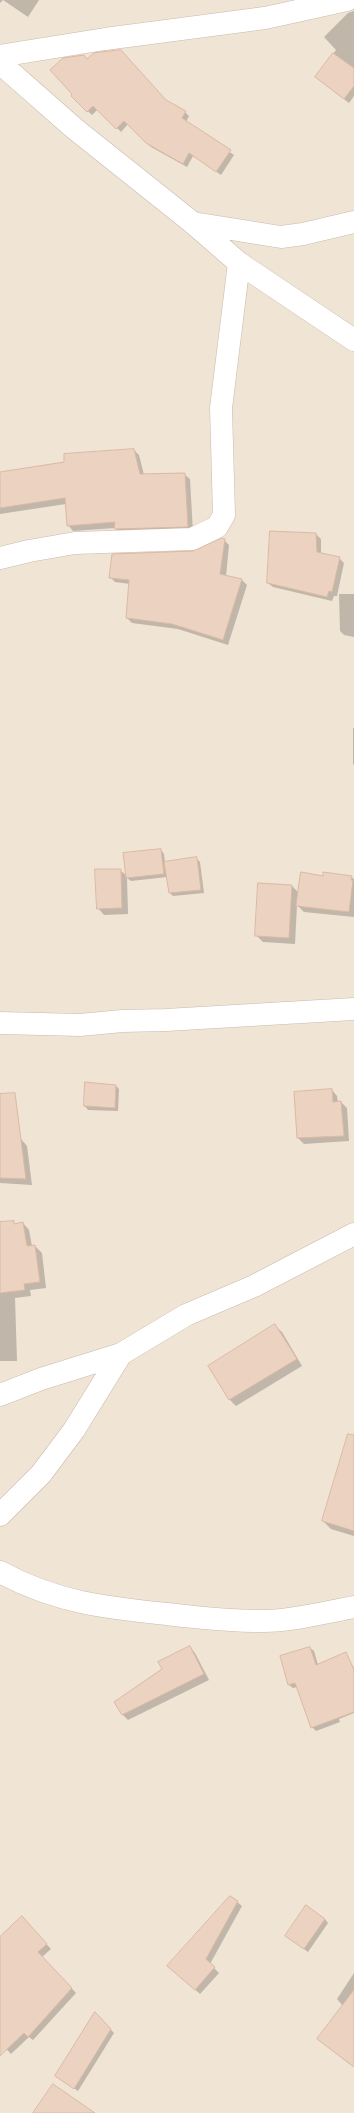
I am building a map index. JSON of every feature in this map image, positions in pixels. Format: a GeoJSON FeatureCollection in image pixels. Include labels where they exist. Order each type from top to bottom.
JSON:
{"type":"FeatureCollection","features":[{"type":"Feature","properties":{"kind":"street"},"geometry":{"type":"LineString","coordinates":[[0,56],[105,39],[265,18],[347,0]]}},
{"type":"Feature","properties":{"kind":"street"},"geometry":{"type":"LineString","coordinates":[[0,63],[75,129],[193,223],[239,263],[354,340]]}},
{"type":"Feature","properties":{"kind":"street"},"geometry":{"type":"LineString","coordinates":[[193,223],[281,237],[303,234],[354,222]]}},
{"type":"Feature","properties":{"kind":"street"},"geometry":{"type":"LineString","coordinates":[[0,558],[75,543],[192,539],[217,527],[224,515],[222,408],[239,263]]}},
{"type":"Feature","properties":{"kind":"street"},"geometry":{"type":"LineString","coordinates":[[0,1023],[80,1025],[122,1021],[354,1009]]}},
{"type":"Feature","properties":{"kind":"street"},"geometry":{"type":"LineString","coordinates":[[0,1395],[41,1379],[121,1354],[186,1315],[254,1286],[354,1234]]}},
{"type":"Feature","properties":{"kind":"street"},"geometry":{"type":"LineString","coordinates":[[0,1515],[41,1474],[74,1430],[121,1354]]}},
{"type":"Feature","properties":{"kind":"street"},"geometry":{"type":"LineString","coordinates":[[0,1572],[36,1590],[74,1602],[104,1608],[202,1618],[265,1621],[306,1616],[354,1607]]}},
{"type":"Feature","properties":{"kind":"shaded area"},"geometry":{"type":"Polygon","coordinates":[[[0,0],[354,0],[354,2113],[0,2113],[0,0]]]}},
{"type":"Feature","properties":{"kind":"building"},"geometry":{"type":"Polygon","coordinates":[[[121,50],[166,100],[186,111],[182,118],[231,150],[216,172],[189,153],[183,164],[146,143],[124,121],[116,129],[93,106],[87,112],[71,96],[72,94],[50,70],[63,58],[84,55],[87,59],[94,53],[121,50]]]}},
{"type":"Feature","properties":{"kind":"building"},"geometry":{"type":"Polygon","coordinates":[[[333,53],[354,68],[354,86],[344,99],[315,77],[333,53]]]}},
{"type":"Feature","properties":{"kind":"building"},"geometry":{"type":"Polygon","coordinates":[[[134,449],[140,474],[185,473],[188,527],[114,529],[115,522],[67,526],[65,498],[0,508],[0,472],[64,462],[64,454],[134,449]]]}},
{"type":"Feature","properties":{"kind":"building"},"geometry":{"type":"Polygon","coordinates":[[[270,531],[316,533],[317,552],[340,557],[332,592],[329,591],[327,597],[267,583],[270,531]]]}},
{"type":"Feature","properties":{"kind":"building"},"geometry":{"type":"Polygon","coordinates":[[[222,538],[225,539],[220,574],[242,579],[223,640],[172,624],[126,618],[129,580],[109,578],[112,554],[193,551],[222,538]]]}},
{"type":"Feature","properties":{"kind":"building"},"geometry":{"type":"Polygon","coordinates":[[[161,849],[164,874],[126,878],[123,853],[161,849]]]}},
{"type":"Feature","properties":{"kind":"building"},"geometry":{"type":"Polygon","coordinates":[[[197,857],[201,890],[169,893],[164,862],[197,857]]]}},
{"type":"Feature","properties":{"kind":"building"},"geometry":{"type":"Polygon","coordinates":[[[95,869],[121,869],[122,908],[97,909],[95,869]]]}},
{"type":"Feature","properties":{"kind":"building"},"geometry":{"type":"Polygon","coordinates":[[[301,872],[323,876],[323,872],[352,876],[351,880],[353,880],[349,912],[296,906],[301,872]]]}},
{"type":"Feature","properties":{"kind":"building"},"geometry":{"type":"Polygon","coordinates":[[[258,883],[292,885],[289,938],[255,936],[258,883]]]}},
{"type":"Feature","properties":{"kind":"building"},"geometry":{"type":"Polygon","coordinates":[[[85,1082],[116,1085],[115,1108],[84,1106],[85,1082]]]}},
{"type":"Feature","properties":{"kind":"building"},"geometry":{"type":"Polygon","coordinates":[[[332,1089],[333,1102],[341,1101],[344,1136],[297,1138],[294,1092],[332,1089]]]}},
{"type":"Feature","properties":{"kind":"building"},"geometry":{"type":"Polygon","coordinates":[[[15,1093],[26,1179],[0,1178],[0,1094],[15,1093]]]}},
{"type":"Feature","properties":{"kind":"building"},"geometry":{"type":"Polygon","coordinates":[[[14,1221],[14,1224],[23,1222],[27,1246],[35,1245],[40,1282],[24,1284],[25,1290],[0,1293],[0,1222],[14,1221]]]}},
{"type":"Feature","properties":{"kind":"building"},"geometry":{"type":"Polygon","coordinates":[[[275,1324],[297,1359],[229,1400],[208,1366],[275,1324]]]}},
{"type":"Feature","properties":{"kind":"building"},"geometry":{"type":"Polygon","coordinates":[[[348,1434],[354,1435],[354,1531],[322,1521],[348,1434]]]}},
{"type":"Feature","properties":{"kind":"building"},"geometry":{"type":"Polygon","coordinates":[[[190,1646],[204,1674],[122,1715],[114,1702],[162,1669],[158,1662],[190,1646]]]}},
{"type":"Feature","properties":{"kind":"building"},"geometry":{"type":"Polygon","coordinates":[[[310,1647],[316,1665],[346,1652],[354,1670],[354,1712],[311,1728],[295,1683],[288,1685],[280,1656],[310,1647]]]}},
{"type":"Feature","properties":{"kind":"building"},"geometry":{"type":"Polygon","coordinates":[[[230,1896],[238,1901],[206,1959],[215,1967],[195,1990],[167,1966],[230,1896]]]}},
{"type":"Feature","properties":{"kind":"building"},"geometry":{"type":"Polygon","coordinates":[[[306,1905],[325,1919],[304,1949],[285,1936],[306,1905]]]}},
{"type":"Feature","properties":{"kind":"building"},"geometry":{"type":"Polygon","coordinates":[[[22,1916],[47,1944],[38,1952],[72,1988],[28,2037],[24,2033],[0,2056],[0,1937],[22,1916]]]}},
{"type":"Feature","properties":{"kind":"building"},"geometry":{"type":"Polygon","coordinates":[[[354,1990],[354,2067],[317,2039],[354,1990]]]}},
{"type":"Feature","properties":{"kind":"building"},"geometry":{"type":"Polygon","coordinates":[[[95,2012],[111,2029],[74,2089],[55,2076],[95,2012]]]}},
{"type":"Feature","properties":{"kind":"building"},"geometry":{"type":"Polygon","coordinates":[[[53,2084],[95,2113],[33,2113],[53,2084]]]}}]}
